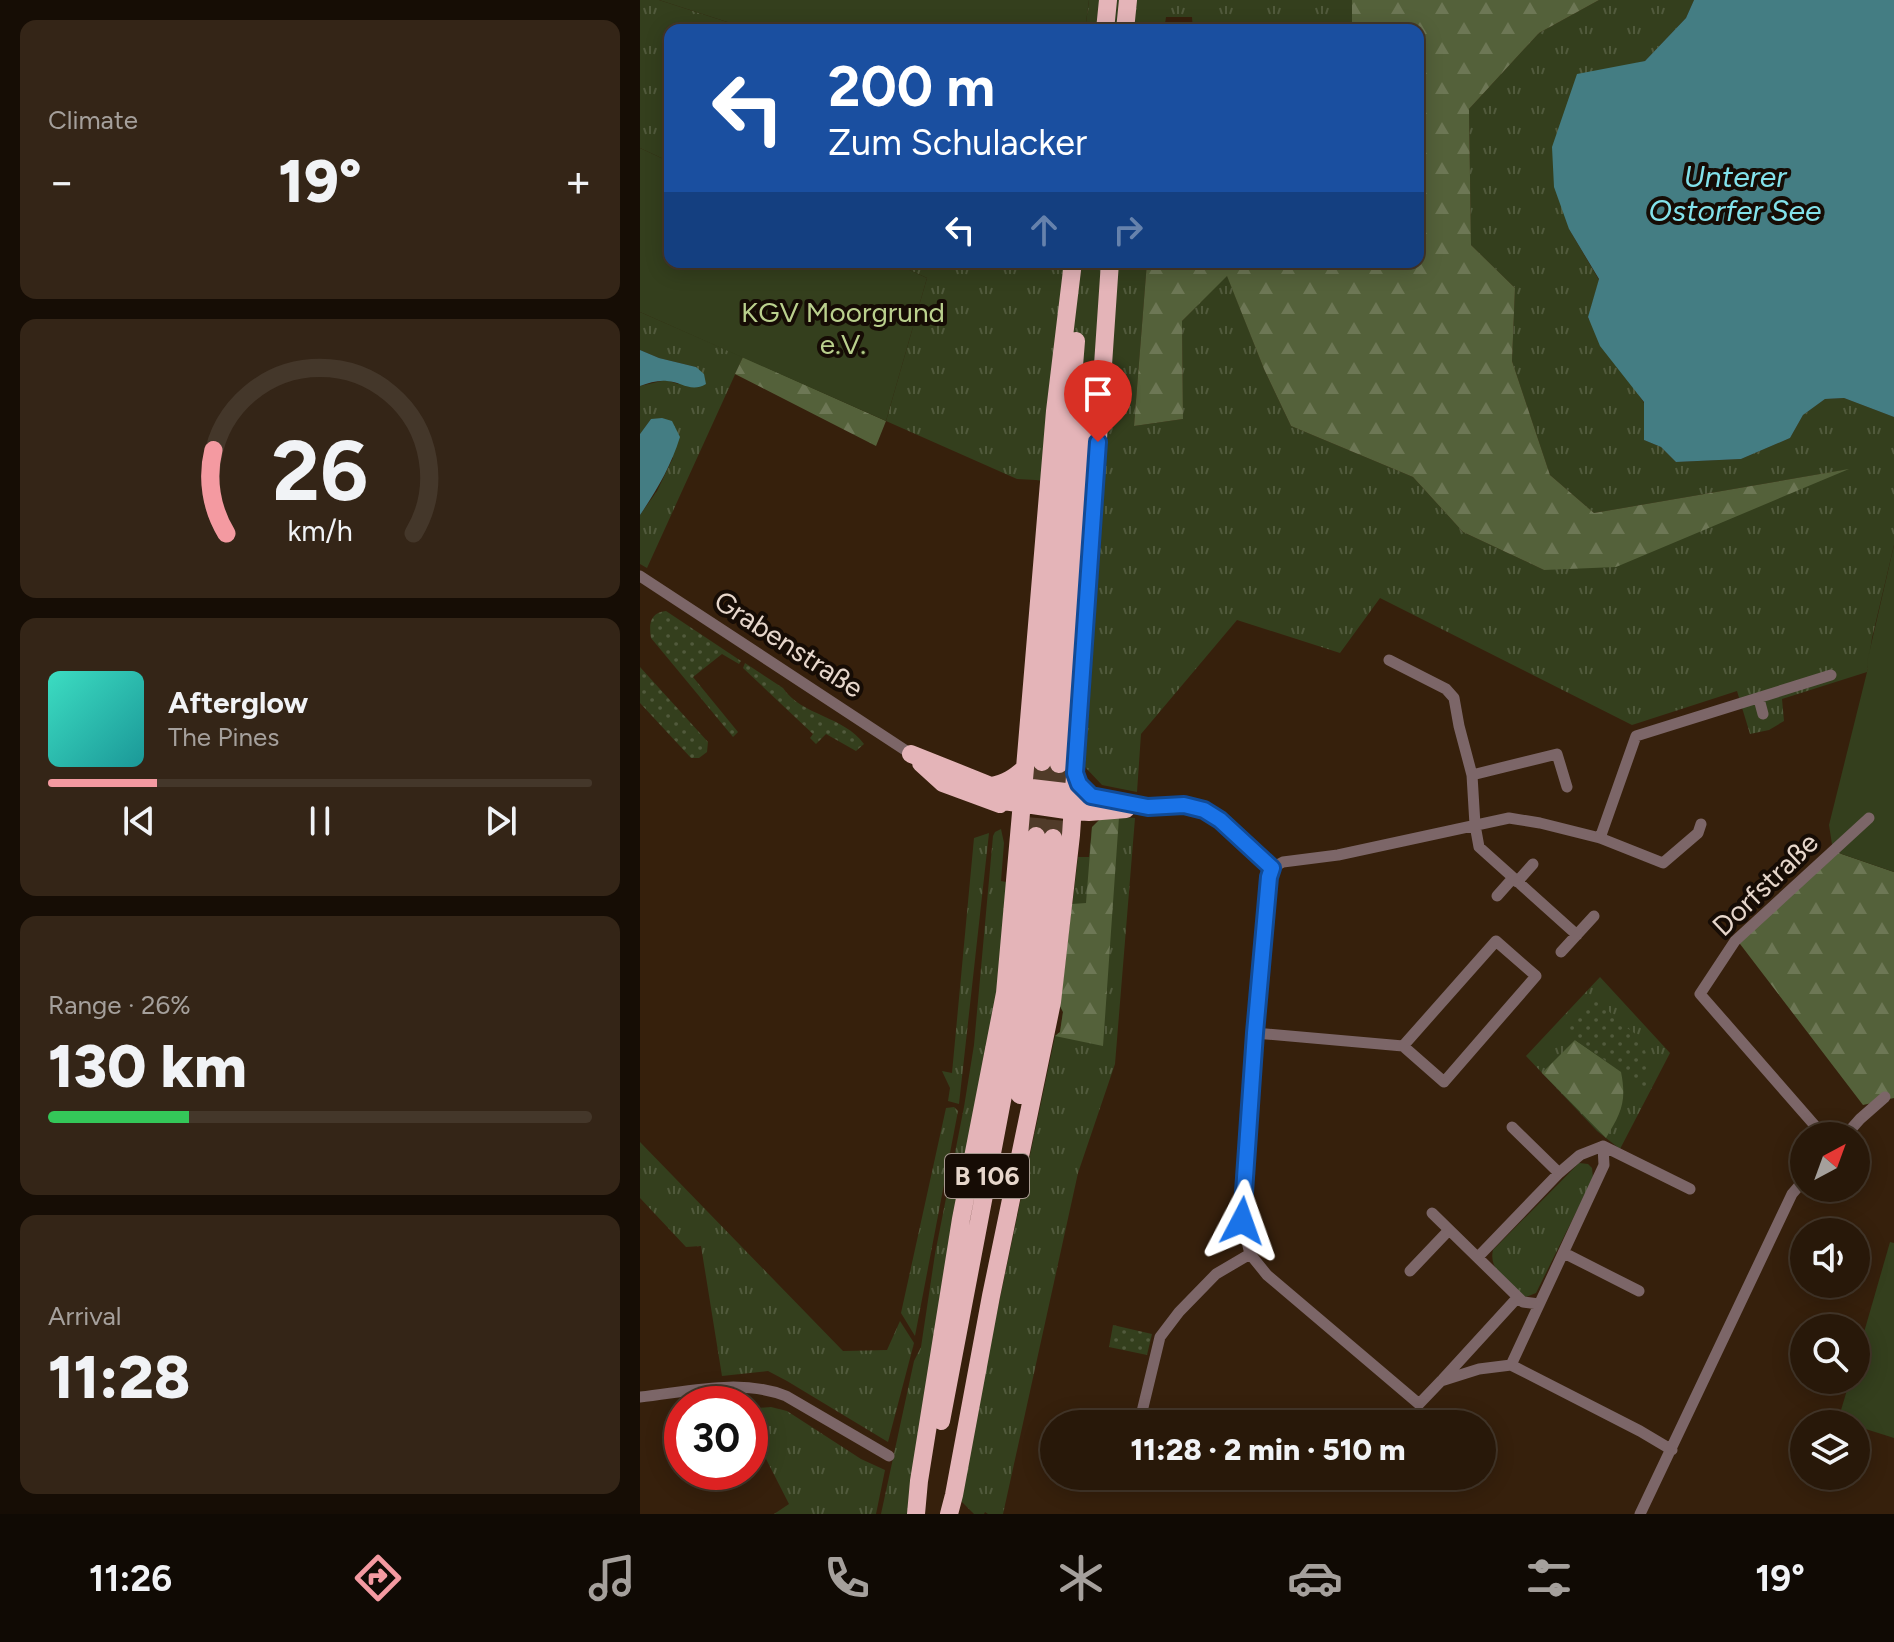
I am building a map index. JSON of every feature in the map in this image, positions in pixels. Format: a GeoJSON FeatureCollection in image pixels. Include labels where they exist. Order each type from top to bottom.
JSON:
{"type":"FeatureCollection","features":[{"type":"Feature","properties":{"kind":"highway"},"geometry":{"type":"LineString","coordinates":[[1106,24],[1108,0]]}},
{"type":"Feature","properties":{"kind":"highway"},"geometry":{"type":"LineString","coordinates":[[1126,24],[1128,0]]}},
{"type":"Feature","properties":{"kind":"highway"},"geometry":{"type":"LineString","coordinates":[[949,1514],[1052,1002],[1072,831],[1055,800],[1050,767],[1055,411],[1072,268]]}},
{"type":"Feature","properties":{"kind":"highway"},"geometry":{"type":"LineString","coordinates":[[1050,767],[1083,268]]}},
{"type":"Feature","properties":{"kind":"highway"},"geometry":{"type":"LineString","coordinates":[[1050,767],[1068,628],[1100,268]]}},
{"type":"Feature","properties":{"kind":"highway"},"geometry":{"type":"LineString","coordinates":[[1050,767],[1109,268]]}},
{"type":"Feature","properties":{"kind":"highway"},"geometry":{"type":"LineString","coordinates":[[911,754],[990,793],[1037,833]]}},
{"type":"Feature","properties":{"kind":"highway"},"geometry":{"type":"LineString","coordinates":[[916,1514],[961,1219],[1037,833],[1055,800],[1079,784],[1050,767],[1015,778],[990,793]]}},
{"type":"Feature","properties":{"kind":"highway"},"geometry":{"type":"LineString","coordinates":[[990,793],[1148,807]]}},
{"type":"Feature","properties":{"kind":"highway","name":"B 106"},"geometry":{"type":"LineString","coordinates":[[923,1514],[1013,1043],[1037,833]]}},
{"type":"Feature","properties":{"kind":"highway","name":"B 106"},"geometry":{"type":"LineString","coordinates":[[940,1514],[1030,1044],[1045,930],[1037,833]]}},
{"type":"Feature","properties":{"kind":"street","name":"Grabenstraße"},"geometry":{"type":"LineString","coordinates":[[640,576],[911,754]]}},
{"type":"Feature","properties":{"kind":"street"},"geometry":{"type":"LineString","coordinates":[[1389,660],[1446,689],[1454,698],[1472,775],[1479,847],[1577,935]]}},
{"type":"Feature","properties":{"kind":"street"},"geometry":{"type":"LineString","coordinates":[[1600,838],[1636,736],[1831,675]]}},
{"type":"Feature","properties":{"kind":"street"},"geometry":{"type":"LineString","coordinates":[[1759,699],[1763,714]]}},
{"type":"Feature","properties":{"kind":"street"},"geometry":{"type":"LineString","coordinates":[[1472,775],[1557,754],[1567,787]]}},
{"type":"Feature","properties":{"kind":"street"},"geometry":{"type":"LineString","coordinates":[[1148,807],[1184,805],[1204,810],[1220,820],[1272,868]]}},
{"type":"Feature","properties":{"kind":"street"},"geometry":{"type":"LineString","coordinates":[[1518,1297],[1419,1404],[1267,1275],[1250,1254],[1242,1221],[1255,1033],[1272,868],[1283,862],[1338,855],[1509,818],[1600,838],[1663,863],[1698,833],[1701,824]]}},
{"type":"Feature","properties":{"kind":"street","name":"Dorfstraße"},"geometry":{"type":"LineString","coordinates":[[1812,1122],[1700,994],[1735,941],[1869,818]]}},
{"type":"Feature","properties":{"kind":"street"},"geometry":{"type":"LineString","coordinates":[[1497,896],[1533,864]]}},
{"type":"Feature","properties":{"kind":"street"},"geometry":{"type":"LineString","coordinates":[[1561,952],[1594,916]]}},
{"type":"Feature","properties":{"kind":"street"},"geometry":{"type":"LineString","coordinates":[[1255,1033],[1403,1046],[1444,1082],[1536,976],[1496,941],[1403,1046]]}},
{"type":"Feature","properties":{"kind":"street"},"geometry":{"type":"LineString","coordinates":[[1857,1122],[1885,1097]]}},
{"type":"Feature","properties":{"kind":"street"},"geometry":{"type":"LineString","coordinates":[[1512,1127],[1559,1173]]}},
{"type":"Feature","properties":{"kind":"street"},"geometry":{"type":"LineString","coordinates":[[1511,1365],[1604,1165],[1603,1146]]}},
{"type":"Feature","properties":{"kind":"street"},"geometry":{"type":"LineString","coordinates":[[1478,1257],[1559,1173],[1580,1155],[1603,1146],[1690,1189]]}},
{"type":"Feature","properties":{"kind":"street"},"geometry":{"type":"LineString","coordinates":[[1640,1514],[1790,1198]]}},
{"type":"Feature","properties":{"kind":"street"},"geometry":{"type":"LineString","coordinates":[[1432,1213],[1523,1302],[1539,1304]]}},
{"type":"Feature","properties":{"kind":"street"},"geometry":{"type":"LineString","coordinates":[[1410,1271],[1449,1230]]}},
{"type":"Feature","properties":{"kind":"street"},"geometry":{"type":"LineString","coordinates":[[1564,1253],[1639,1291]]}},
{"type":"Feature","properties":{"kind":"street"},"geometry":{"type":"LineString","coordinates":[[1142,1410],[1160,1337],[1179,1312],[1216,1274],[1250,1254]]}},
{"type":"Feature","properties":{"kind":"street"},"geometry":{"type":"LineString","coordinates":[[1441,1381],[1479,1369],[1511,1365],[1672,1450]]}},
{"type":"Feature","properties":{"kind":"street"},"geometry":{"type":"LineString","coordinates":[[640,1397],[735,1387],[772,1391],[786,1396],[889,1456]]}},
{"type":"Feature","properties":{"kind":"green space"},"geometry":{"type":"Polygon","coordinates":[[[640,0],[659,0],[733,24],[664,24],[664,159],[640,148],[640,0]]]}},
{"type":"Feature","properties":{"kind":"green space"},"geometry":{"type":"Polygon","coordinates":[[[659,0],[1089,0],[1086,24],[733,24],[659,0]]]}},
{"type":"Feature","properties":{"kind":"green space"},"geometry":{"type":"Polygon","coordinates":[[[1089,0],[1352,0],[1352,24],[1193,24],[1192,17],[1166,17],[1165,24],[1086,24],[1089,0]]]}},
{"type":"Feature","properties":{"kind":"green space"},"geometry":{"type":"Polygon","coordinates":[[[1352,0],[1599,0],[1539,33],[1469,109],[1471,245],[1515,288],[1512,361],[1550,475],[1594,513],[1849,469],[1616,567],[1544,570],[1463,532],[1413,477],[1291,426],[1264,369],[1227,276],[1182,321],[1183,419],[1134,426],[1147,268],[1424,268],[1424,24],[1352,24],[1352,0]]]}},
{"type":"Feature","properties":{"kind":"green space"},"geometry":{"type":"Polygon","coordinates":[[[1599,0],[1694,0],[1686,18],[1645,61],[1616,68],[1569,229],[1599,280],[1588,318],[1644,403],[1644,440],[1661,447],[1676,462],[1741,459],[1790,438],[1803,415],[1825,399],[1844,398],[1894,417],[1894,545],[1867,672],[1782,699],[1784,721],[1769,730],[1750,734],[1737,691],[1632,725],[1380,598],[1340,653],[1237,620],[1141,734],[1137,792],[1102,785],[1085,767],[1104,490],[1017,479],[886,421],[927,278],[905,268],[1147,268],[1134,426],[1183,419],[1182,321],[1227,275],[1264,369],[1291,426],[1413,477],[1463,532],[1544,570],[1844,470],[1594,513],[1550,475],[1512,361],[1515,288],[1471,245],[1469,109],[1539,33],[1599,0]]]}},
{"type":"Feature","properties":{"kind":"green space","name":"KGV Moorgrund e.V."},"geometry":{"type":"Polygon","coordinates":[[[640,148],[664,159],[664,268],[905,268],[927,278],[886,421],[640,312],[640,148]]]}},
{"type":"Feature","properties":{"kind":"green space"},"geometry":{"type":"Polygon","coordinates":[[[640,312],[743,357],[647,568],[640,564],[640,515],[657,491],[673,458],[651,419],[640,434],[640,386],[666,380],[678,384],[696,367],[640,350],[640,312]]]}},
{"type":"Feature","properties":{"kind":"green space"},"geometry":{"type":"Polygon","coordinates":[[[743,357],[886,421],[876,446],[735,374],[743,357]]]}},
{"type":"Feature","properties":{"kind":"green space"},"geometry":{"type":"Polygon","coordinates":[[[1894,545],[1894,872],[1833,851],[1829,825],[1867,672],[1894,545]]]}},
{"type":"Feature","properties":{"kind":"green space"},"geometry":{"type":"Polygon","coordinates":[[[666,611],[741,661],[739,664],[722,654],[693,677],[738,732],[733,737],[651,638],[651,620],[656,614],[666,611]]]}},
{"type":"Feature","properties":{"kind":"green space"},"geometry":{"type":"Polygon","coordinates":[[[745,663],[783,688],[801,705],[846,727],[864,744],[856,751],[826,734],[816,744],[810,738],[813,734],[743,668],[745,663]]]}},
{"type":"Feature","properties":{"kind":"green space"},"geometry":{"type":"Polygon","coordinates":[[[640,667],[708,742],[707,752],[699,758],[691,758],[640,703],[640,667]]]}},
{"type":"Feature","properties":{"kind":"green space"},"geometry":{"type":"Polygon","coordinates":[[[1119,817],[1135,818],[1115,1064],[1078,1173],[1003,1514],[974,1514],[958,1498],[1055,1036],[1060,1032],[1063,1012],[1060,1006],[1078,857],[1089,857],[1092,827],[1119,817]]]}},
{"type":"Feature","properties":{"kind":"green space"},"geometry":{"type":"Polygon","coordinates":[[[1119,817],[1103,1046],[1055,1036],[1060,1032],[1063,1012],[1060,1006],[1072,904],[1086,903],[1092,827],[1101,818],[1119,817]]]}},
{"type":"Feature","properties":{"kind":"green space"},"geometry":{"type":"Polygon","coordinates":[[[1001,829],[1004,843],[1001,881],[1006,882],[1005,952],[910,1514],[881,1514],[914,1361],[921,1347],[935,1254],[964,1107],[974,1045],[993,836],[1001,829]]]}},
{"type":"Feature","properties":{"kind":"green space"},"geometry":{"type":"Polygon","coordinates":[[[989,833],[959,1104],[948,1101],[950,1088],[942,1071],[952,1073],[974,838],[989,833]]]}},
{"type":"Feature","properties":{"kind":"green space"},"geometry":{"type":"Polygon","coordinates":[[[1833,851],[1894,872],[1894,1098],[1863,1105],[1737,940],[1833,851]]]}},
{"type":"Feature","properties":{"kind":"green space"},"geometry":{"type":"Polygon","coordinates":[[[1600,977],[1670,1053],[1620,1149],[1597,1131],[1526,1056],[1600,977]]]}},
{"type":"Feature","properties":{"kind":"green space"},"geometry":{"type":"Polygon","coordinates":[[[1594,993],[1617,1021],[1640,1037],[1651,1067],[1646,1088],[1562,1028],[1594,993]]]}},
{"type":"Feature","properties":{"kind":"green space"},"geometry":{"type":"Polygon","coordinates":[[[1575,1040],[1621,1072],[1621,1107],[1606,1138],[1542,1073],[1575,1040]]]}},
{"type":"Feature","properties":{"kind":"green space"},"geometry":{"type":"Polygon","coordinates":[[[954,1107],[958,1111],[915,1336],[901,1313],[946,1108],[954,1107]]]}},
{"type":"Feature","properties":{"kind":"green space"},"geometry":{"type":"Polygon","coordinates":[[[640,1142],[843,1351],[887,1350],[900,1321],[914,1343],[888,1442],[768,1371],[722,1376],[701,1246],[686,1247],[640,1198],[640,1142]]]}},
{"type":"Feature","properties":{"kind":"green space"},"geometry":{"type":"Polygon","coordinates":[[[1579,1163],[1592,1168],[1593,1178],[1536,1293],[1526,1297],[1497,1270],[1493,1250],[1579,1163]]]}},
{"type":"Feature","properties":{"kind":"green space"},"geometry":{"type":"Polygon","coordinates":[[[1890,1242],[1894,1243],[1894,1438],[1870,1430],[1870,1410],[1841,1410],[1846,1394],[1870,1394],[1869,1314],[1890,1242]]]}},
{"type":"Feature","properties":{"kind":"green space"},"geometry":{"type":"Polygon","coordinates":[[[1113,1325],[1152,1334],[1147,1355],[1109,1347],[1113,1325]]]}},
{"type":"Feature","properties":{"kind":"green space"},"geometry":{"type":"Polygon","coordinates":[[[768,1407],[787,1411],[861,1459],[885,1470],[876,1514],[774,1514],[789,1504],[768,1463],[768,1407]]]}},
{"type":"Feature","properties":{"kind":"water","name":"Unterer Ostorfer See"},"geometry":{"type":"Polygon","coordinates":[[[1694,0],[1894,0],[1894,417],[1844,398],[1825,399],[1803,415],[1790,438],[1741,459],[1676,462],[1661,447],[1644,440],[1644,402],[1600,346],[1588,317],[1599,279],[1569,229],[1554,187],[1552,147],[1577,74],[1645,61],[1686,18],[1694,0]]]}},
{"type":"Feature","properties":{"kind":"water"},"geometry":{"type":"Polygon","coordinates":[[[640,350],[696,367],[704,374],[706,384],[691,387],[664,381],[640,386],[640,350]]]}},
{"type":"Feature","properties":{"kind":"water"},"geometry":{"type":"Polygon","coordinates":[[[651,419],[672,421],[680,437],[663,478],[640,515],[640,434],[651,419]]]}},
{"type":"Feature","properties":{"kind":"tunnel"},"geometry":{"type":"LineString","coordinates":[[1036,836],[1042,762]]}},
{"type":"Feature","properties":{"kind":"tunnel"},"geometry":{"type":"LineString","coordinates":[[1053,838],[1059,764]]}},
{"type":"Feature","properties":{"kind":"route"},"geometry":{"type":"LineString","coordinates":[[1098,442],[1075,773],[1079,784],[1091,796],[1148,807],[1184,805],[1204,810],[1220,820],[1272,868],[1255,1033],[1242,1221]]}}]}
